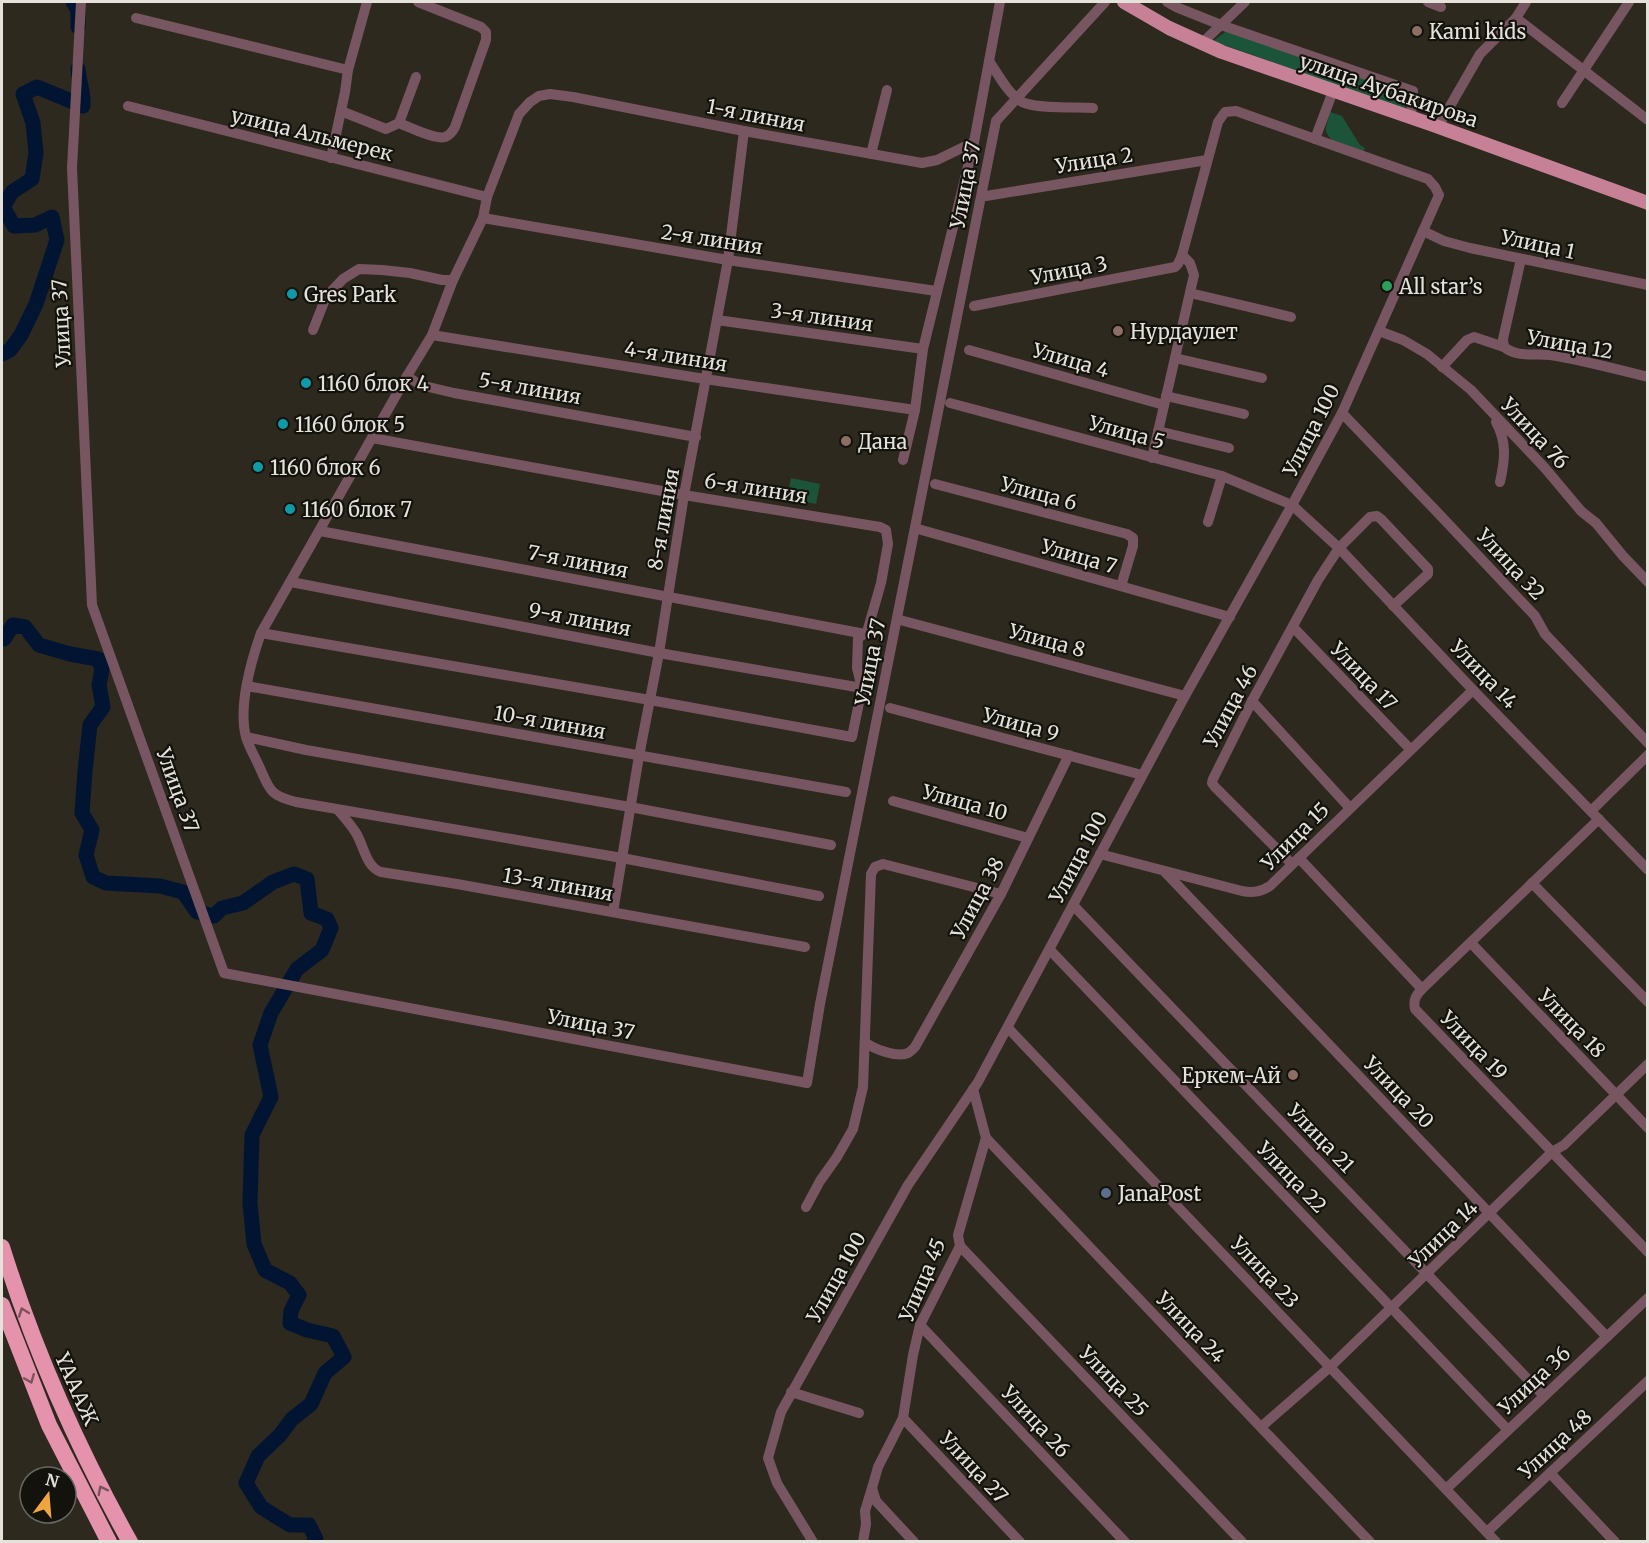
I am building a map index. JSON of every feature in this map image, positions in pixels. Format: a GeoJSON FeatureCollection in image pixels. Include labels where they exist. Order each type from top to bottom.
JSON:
{"type":"FeatureCollection","features":[{"type":"Feature","properties":{"kind":"highway","name":"ҮАААЖ"},"geometry":{"type":"LineString","coordinates":[[2,1247],[21,1307],[60,1404],[104,1495],[130,1542]]}},
{"type":"Feature","properties":{"kind":"highway","name":"ҮАААЖ"},"geometry":{"type":"LineString","coordinates":[[2,1305],[49,1425],[110,1542]]}},
{"type":"Feature","properties":{"kind":"main road","name":"улица Аубакирова"},"geometry":{"type":"LineString","coordinates":[[1124,2],[1169,28],[1222,52],[1647,203]]}},
{"type":"Feature","properties":{"kind":"street","name":"Улица 37"},"geometry":{"type":"LineString","coordinates":[[81,2],[72,168],[92,605],[224,973],[807,1083],[820,1004],[996,121],[1105,2]]}},
{"type":"Feature","properties":{"kind":"street"},"geometry":{"type":"LineString","coordinates":[[331,158],[348,70],[367,2]]}},
{"type":"Feature","properties":{"kind":"street"},"geometry":{"type":"LineString","coordinates":[[399,123],[437,137],[445,137],[451,133],[486,40],[486,32],[481,27],[414,2]]}},
{"type":"Feature","properties":{"kind":"street"},"geometry":{"type":"LineString","coordinates":[[903,460],[915,410],[923,349],[974,142],[1000,2]]}},
{"type":"Feature","properties":{"kind":"street"},"geometry":{"type":"LineString","coordinates":[[1167,2],[1221,25],[1413,91],[1411,118]]}},
{"type":"Feature","properties":{"kind":"street"},"geometry":{"type":"LineString","coordinates":[[1202,43],[1245,2]]}},
{"type":"Feature","properties":{"kind":"street"},"geometry":{"type":"LineString","coordinates":[[1428,2],[1441,7]]}},
{"type":"Feature","properties":{"kind":"street"},"geometry":{"type":"LineString","coordinates":[[1438,127],[1480,54],[1516,18],[1527,2]]}},
{"type":"Feature","properties":{"kind":"street"},"geometry":{"type":"LineString","coordinates":[[1562,103],[1629,2]]}},
{"type":"Feature","properties":{"kind":"street"},"geometry":{"type":"LineString","coordinates":[[136,18],[348,70]]}},
{"type":"Feature","properties":{"kind":"street"},"geometry":{"type":"LineString","coordinates":[[1516,18],[1647,120]]}},
{"type":"Feature","properties":{"kind":"street"},"geometry":{"type":"LineString","coordinates":[[989,61],[1020,101],[1034,105],[1093,108]]}},
{"type":"Feature","properties":{"kind":"street"},"geometry":{"type":"LineString","coordinates":[[341,111],[386,129],[399,123],[416,77]]}},
{"type":"Feature","properties":{"kind":"street"},"geometry":{"type":"LineString","coordinates":[[872,154],[886,90]]}},
{"type":"Feature","properties":{"kind":"street"},"geometry":{"type":"LineString","coordinates":[[1152,458],[1194,275],[1190,263],[1182,255],[1218,122],[1225,112],[1236,111],[1315,139],[1333,91]]}},
{"type":"Feature","properties":{"kind":"street","name":"1-я линия"},"geometry":{"type":"LineString","coordinates":[[487,197],[519,114],[539,96],[550,94],[922,163],[937,160],[974,142]]}},
{"type":"Feature","properties":{"kind":"street","name":"улица Альмерек"},"geometry":{"type":"LineString","coordinates":[[128,106],[487,197]]}},
{"type":"Feature","properties":{"kind":"street","name":"8-я линия"},"geometry":{"type":"LineString","coordinates":[[613,912],[659,653],[684,495],[728,260],[744,131]]}},
{"type":"Feature","properties":{"kind":"street","name":"Улица 100"},"geometry":{"type":"LineString","coordinates":[[813,1542],[777,1483],[768,1458],[781,1412],[908,1185],[973,1089],[1008,1028],[1142,775],[1342,413],[1439,195],[1428,179],[1315,139]]}},
{"type":"Feature","properties":{"kind":"street","name":"Улица 2"},"geometry":{"type":"LineString","coordinates":[[986,196],[1207,160]]}},
{"type":"Feature","properties":{"kind":"street"},"geometry":{"type":"LineString","coordinates":[[487,197],[483,218],[453,280],[432,335],[261,633],[253,656],[243,711],[246,737],[272,794],[289,801],[622,858],[819,896]]}},
{"type":"Feature","properties":{"kind":"street","name":"2-я линия"},"geometry":{"type":"LineString","coordinates":[[483,218],[728,260],[936,291]]}},
{"type":"Feature","properties":{"kind":"street","name":"Улица 1"},"geometry":{"type":"LineString","coordinates":[[1423,231],[1444,241],[1647,285]]}},
{"type":"Feature","properties":{"kind":"street","name":"Улица 3"},"geometry":{"type":"LineString","coordinates":[[974,306],[1172,269],[1178,264],[1182,255]]}},
{"type":"Feature","properties":{"kind":"street","name":"Улица 12"},"geometry":{"type":"LineString","coordinates":[[1521,259],[1503,339],[1504,347],[1523,355],[1550,355],[1647,377]]}},
{"type":"Feature","properties":{"kind":"street"},"geometry":{"type":"LineString","coordinates":[[313,330],[326,297],[343,279],[359,269],[401,272],[453,280]]}},
{"type":"Feature","properties":{"kind":"street"},"geometry":{"type":"LineString","coordinates":[[1190,293],[1292,317]]}},
{"type":"Feature","properties":{"kind":"street","name":"3-я линия"},"geometry":{"type":"LineString","coordinates":[[717,320],[923,349]]}},
{"type":"Feature","properties":{"kind":"street","name":"Улица 76"},"geometry":{"type":"LineString","coordinates":[[1378,332],[1403,340],[1426,354],[1471,390],[1647,582]]}},
{"type":"Feature","properties":{"kind":"street","name":"4-я линия"},"geometry":{"type":"LineString","coordinates":[[432,335],[915,410]]}},
{"type":"Feature","properties":{"kind":"street"},"geometry":{"type":"LineString","coordinates":[[1442,367],[1467,340],[1474,337],[1504,347]]}},
{"type":"Feature","properties":{"kind":"street","name":"Улица 4"},"geometry":{"type":"LineString","coordinates":[[969,350],[1165,400],[1244,414]]}},
{"type":"Feature","properties":{"kind":"street"},"geometry":{"type":"LineString","coordinates":[[1174,358],[1262,378]]}},
{"type":"Feature","properties":{"kind":"street","name":"5-я линия"},"geometry":{"type":"LineString","coordinates":[[407,376],[420,385],[454,393],[696,437]]}},
{"type":"Feature","properties":{"kind":"street","name":"Улица 5"},"geometry":{"type":"LineString","coordinates":[[950,403],[1222,476],[1292,505]]}},
{"type":"Feature","properties":{"kind":"street"},"geometry":{"type":"LineString","coordinates":[[1492,412],[1501,431],[1505,452],[1505,463],[1500,482]]}},
{"type":"Feature","properties":{"kind":"street","name":"Улица 32"},"geometry":{"type":"LineString","coordinates":[[1342,413],[1518,597],[1535,616],[1545,634],[1647,743]]}},
{"type":"Feature","properties":{"kind":"street"},"geometry":{"type":"LineString","coordinates":[[1158,430],[1229,448]]}},
{"type":"Feature","properties":{"kind":"street","name":"6-я линия"},"geometry":{"type":"LineString","coordinates":[[372,438],[684,495],[880,527],[886,530],[888,544],[881,583],[867,632],[858,638],[857,668],[862,688],[852,737],[650,700]]}},
{"type":"Feature","properties":{"kind":"street"},"geometry":{"type":"LineString","coordinates":[[1208,522],[1222,476]]}},
{"type":"Feature","properties":{"kind":"street","name":"Улица 6"},"geometry":{"type":"LineString","coordinates":[[935,484],[1127,534],[1133,538],[1133,546],[1121,586]]}},
{"type":"Feature","properties":{"kind":"street","name":"Улица 14"},"geometry":{"type":"LineString","coordinates":[[1292,505],[1339,548],[1647,870]]}},
{"type":"Feature","properties":{"kind":"street","name":"Улица 46"},"geometry":{"type":"LineString","coordinates":[[1295,861],[1215,788],[1212,783],[1213,779],[1252,701],[1318,580],[1339,548],[1370,517],[1377,516],[1381,519],[1428,569],[1428,574],[1393,606]]}},
{"type":"Feature","properties":{"kind":"street","name":"Улица 7"},"geometry":{"type":"LineString","coordinates":[[918,529],[1230,617]]}},
{"type":"Feature","properties":{"kind":"street","name":"7-я линия"},"geometry":{"type":"LineString","coordinates":[[320,531],[865,633]]}},
{"type":"Feature","properties":{"kind":"street","name":"9-я линия"},"geometry":{"type":"LineString","coordinates":[[291,582],[659,653],[862,688]]}},
{"type":"Feature","properties":{"kind":"street","name":"Улица 8"},"geometry":{"type":"LineString","coordinates":[[900,620],[1185,696]]}},
{"type":"Feature","properties":{"kind":"street","name":"Улица 17"},"geometry":{"type":"LineString","coordinates":[[1293,627],[1410,749]]}},
{"type":"Feature","properties":{"kind":"street"},"geometry":{"type":"LineString","coordinates":[[261,633],[650,700]]}},
{"type":"Feature","properties":{"kind":"street","name":"10-я линия"},"geometry":{"type":"LineString","coordinates":[[247,686],[846,792]]}},
{"type":"Feature","properties":{"kind":"street","name":"Улица 15"},"geometry":{"type":"LineString","coordinates":[[1100,854],[1242,891],[1261,892],[1270,886],[1349,807],[1473,690]]}},
{"type":"Feature","properties":{"kind":"street"},"geometry":{"type":"LineString","coordinates":[[1252,701],[1349,807]]}},
{"type":"Feature","properties":{"kind":"street","name":"Улица 9"},"geometry":{"type":"LineString","coordinates":[[890,708],[1142,775]]}},
{"type":"Feature","properties":{"kind":"street"},"geometry":{"type":"LineString","coordinates":[[246,737],[306,750],[831,845]]}},
{"type":"Feature","properties":{"kind":"street","name":"Улица 38"},"geometry":{"type":"LineString","coordinates":[[866,1043],[897,1055],[910,1053],[915,1047],[1001,894],[1069,755]]}},
{"type":"Feature","properties":{"kind":"street"},"geometry":{"type":"LineString","coordinates":[[1295,861],[1422,989],[1532,883],[1647,755]]}},
{"type":"Feature","properties":{"kind":"street","name":"Улица 10"},"geometry":{"type":"LineString","coordinates":[[893,801],[1028,838]]}},
{"type":"Feature","properties":{"kind":"street","name":"13-я линия"},"geometry":{"type":"LineString","coordinates":[[338,810],[357,835],[375,870],[805,947]]}},
{"type":"Feature","properties":{"kind":"street"},"geometry":{"type":"LineString","coordinates":[[806,1207],[853,1129],[863,1088],[871,874],[875,867],[883,864],[1001,894]]}},
{"type":"Feature","properties":{"kind":"street","name":"Улица 20"},"geometry":{"type":"LineString","coordinates":[[1164,871],[1607,1337]]}},
{"type":"Feature","properties":{"kind":"street"},"geometry":{"type":"LineString","coordinates":[[1532,883],[1647,1002]]}},
{"type":"Feature","properties":{"kind":"street","name":"Улица 21"},"geometry":{"type":"LineString","coordinates":[[1073,905],[1544,1396]]}},
{"type":"Feature","properties":{"kind":"street","name":"Улица 18"},"geometry":{"type":"LineString","coordinates":[[1471,943],[1647,1128]]}},
{"type":"Feature","properties":{"kind":"street","name":"Улица 22"},"geometry":{"type":"LineString","coordinates":[[1050,950],[1507,1429]]}},
{"type":"Feature","properties":{"kind":"street","name":"Улица 19"},"geometry":{"type":"LineString","coordinates":[[1422,989],[1415,998],[1415,1009],[1647,1252]]}},
{"type":"Feature","properties":{"kind":"street","name":"Улица 23"},"geometry":{"type":"LineString","coordinates":[[1008,1028],[1496,1542]]}},
{"type":"Feature","properties":{"kind":"street","name":"Улица 14"},"geometry":{"type":"LineString","coordinates":[[1261,1427],[1330,1367],[1552,1152],[1564,1145],[1647,1064]]}},
{"type":"Feature","properties":{"kind":"street"},"geometry":{"type":"LineString","coordinates":[[973,1089],[986,1138]]}},
{"type":"Feature","properties":{"kind":"street","name":"Улица 45"},"geometry":{"type":"LineString","coordinates":[[863,1542],[865,1512],[878,1467],[903,1418],[920,1325],[960,1246],[958,1235],[986,1138]]}},
{"type":"Feature","properties":{"kind":"street","name":"Улица 24"},"geometry":{"type":"LineString","coordinates":[[986,1138],[1261,1427],[1365,1540]]}},
{"type":"Feature","properties":{"kind":"street","name":"Улица 25"},"geometry":{"type":"LineString","coordinates":[[960,1246],[1242,1542]]}},
{"type":"Feature","properties":{"kind":"street","name":"Улица 36"},"geometry":{"type":"LineString","coordinates":[[1446,1489],[1647,1298]]}},
{"type":"Feature","properties":{"kind":"street","name":"Улица 26"},"geometry":{"type":"LineString","coordinates":[[920,1325],[1125,1542]]}},
{"type":"Feature","properties":{"kind":"street","name":"Улица 48"},"geometry":{"type":"LineString","coordinates":[[1487,1532],[1647,1381]]}},
{"type":"Feature","properties":{"kind":"street"},"geometry":{"type":"LineString","coordinates":[[791,1392],[859,1413]]}},
{"type":"Feature","properties":{"kind":"street","name":"Улица 27"},"geometry":{"type":"LineString","coordinates":[[903,1418],[1020,1542]]}},
{"type":"Feature","properties":{"kind":"street"},"geometry":{"type":"LineString","coordinates":[[1550,1473],[1615,1542]]}},
{"type":"Feature","properties":{"kind":"street"},"geometry":{"type":"LineString","coordinates":[[873,1488],[876,1501],[914,1542]]}},
{"type":"Feature","properties":{"kind":"green space"},"geometry":{"type":"Polygon","coordinates":[[[1228,30],[1410,94],[1406,110],[1213,41],[1228,30]]]}},
{"type":"Feature","properties":{"kind":"green space"},"geometry":{"type":"Polygon","coordinates":[[[1330,112],[1342,116],[1360,145],[1365,148],[1363,152],[1342,145],[1328,136],[1326,129],[1330,112]]]}},
{"type":"Feature","properties":{"kind":"green space"},"geometry":{"type":"Polygon","coordinates":[[[791,478],[820,484],[816,504],[787,498],[791,478]]]}},
{"type":"Feature","properties":{"kind":"waterway"},"geometry":{"type":"LineString","coordinates":[[73,2],[78,10],[78,27]]}},
{"type":"Feature","properties":{"kind":"waterway"},"geometry":{"type":"LineString","coordinates":[[2,354],[10,350],[21,335],[36,304],[57,240],[52,217],[35,225],[14,226],[3,207],[12,192],[32,179],[36,153],[33,123],[23,94],[37,87],[83,106],[78,69]]}},
{"type":"Feature","properties":{"kind":"waterway"},"geometry":{"type":"LineString","coordinates":[[2,638],[4,639],[13,625],[25,627],[39,645],[98,659],[102,669],[99,685],[103,707],[90,725],[82,813],[92,830],[86,855],[93,877],[106,883],[160,886],[183,892],[197,912],[214,916],[222,908],[243,903],[273,882],[294,874],[307,879],[311,913],[327,919],[331,928],[322,950],[297,969],[271,1013],[260,1045],[271,1097],[252,1135],[250,1203],[254,1244],[265,1270],[290,1283],[299,1295],[291,1311],[290,1323],[333,1336],[344,1357],[325,1373],[311,1404],[292,1419],[280,1435],[258,1456],[246,1483],[261,1507],[290,1525],[309,1525],[316,1539],[314,1542]]}},
{"type":"Feature","properties":{"kind":"place","name":"Kami kids"},"geometry":{"type":"Point","coordinates":[1417,31]}},
{"type":"Feature","properties":{"kind":"place","name":"All star’s"},"geometry":{"type":"Point","coordinates":[1387,286]}},
{"type":"Feature","properties":{"kind":"place","name":"Gres Park"},"geometry":{"type":"Point","coordinates":[292,294]}},
{"type":"Feature","properties":{"kind":"place","name":"Нурдаулет"},"geometry":{"type":"Point","coordinates":[1118,331]}},
{"type":"Feature","properties":{"kind":"place","name":"1160 блок 4"},"geometry":{"type":"Point","coordinates":[306,383]}},
{"type":"Feature","properties":{"kind":"place","name":"1160 блок 5"},"geometry":{"type":"Point","coordinates":[283,424]}},
{"type":"Feature","properties":{"kind":"place","name":"Дана"},"geometry":{"type":"Point","coordinates":[846,441]}},
{"type":"Feature","properties":{"kind":"place","name":"1160 блок 6"},"geometry":{"type":"Point","coordinates":[258,467]}},
{"type":"Feature","properties":{"kind":"place","name":"1160 блок 7"},"geometry":{"type":"Point","coordinates":[290,509]}},
{"type":"Feature","properties":{"kind":"place","name":"Еркем-Ай"},"geometry":{"type":"Point","coordinates":[1293,1075]}},
{"type":"Feature","properties":{"kind":"place","name":"JanaPost"},"geometry":{"type":"Point","coordinates":[1106,1193]}}]}
